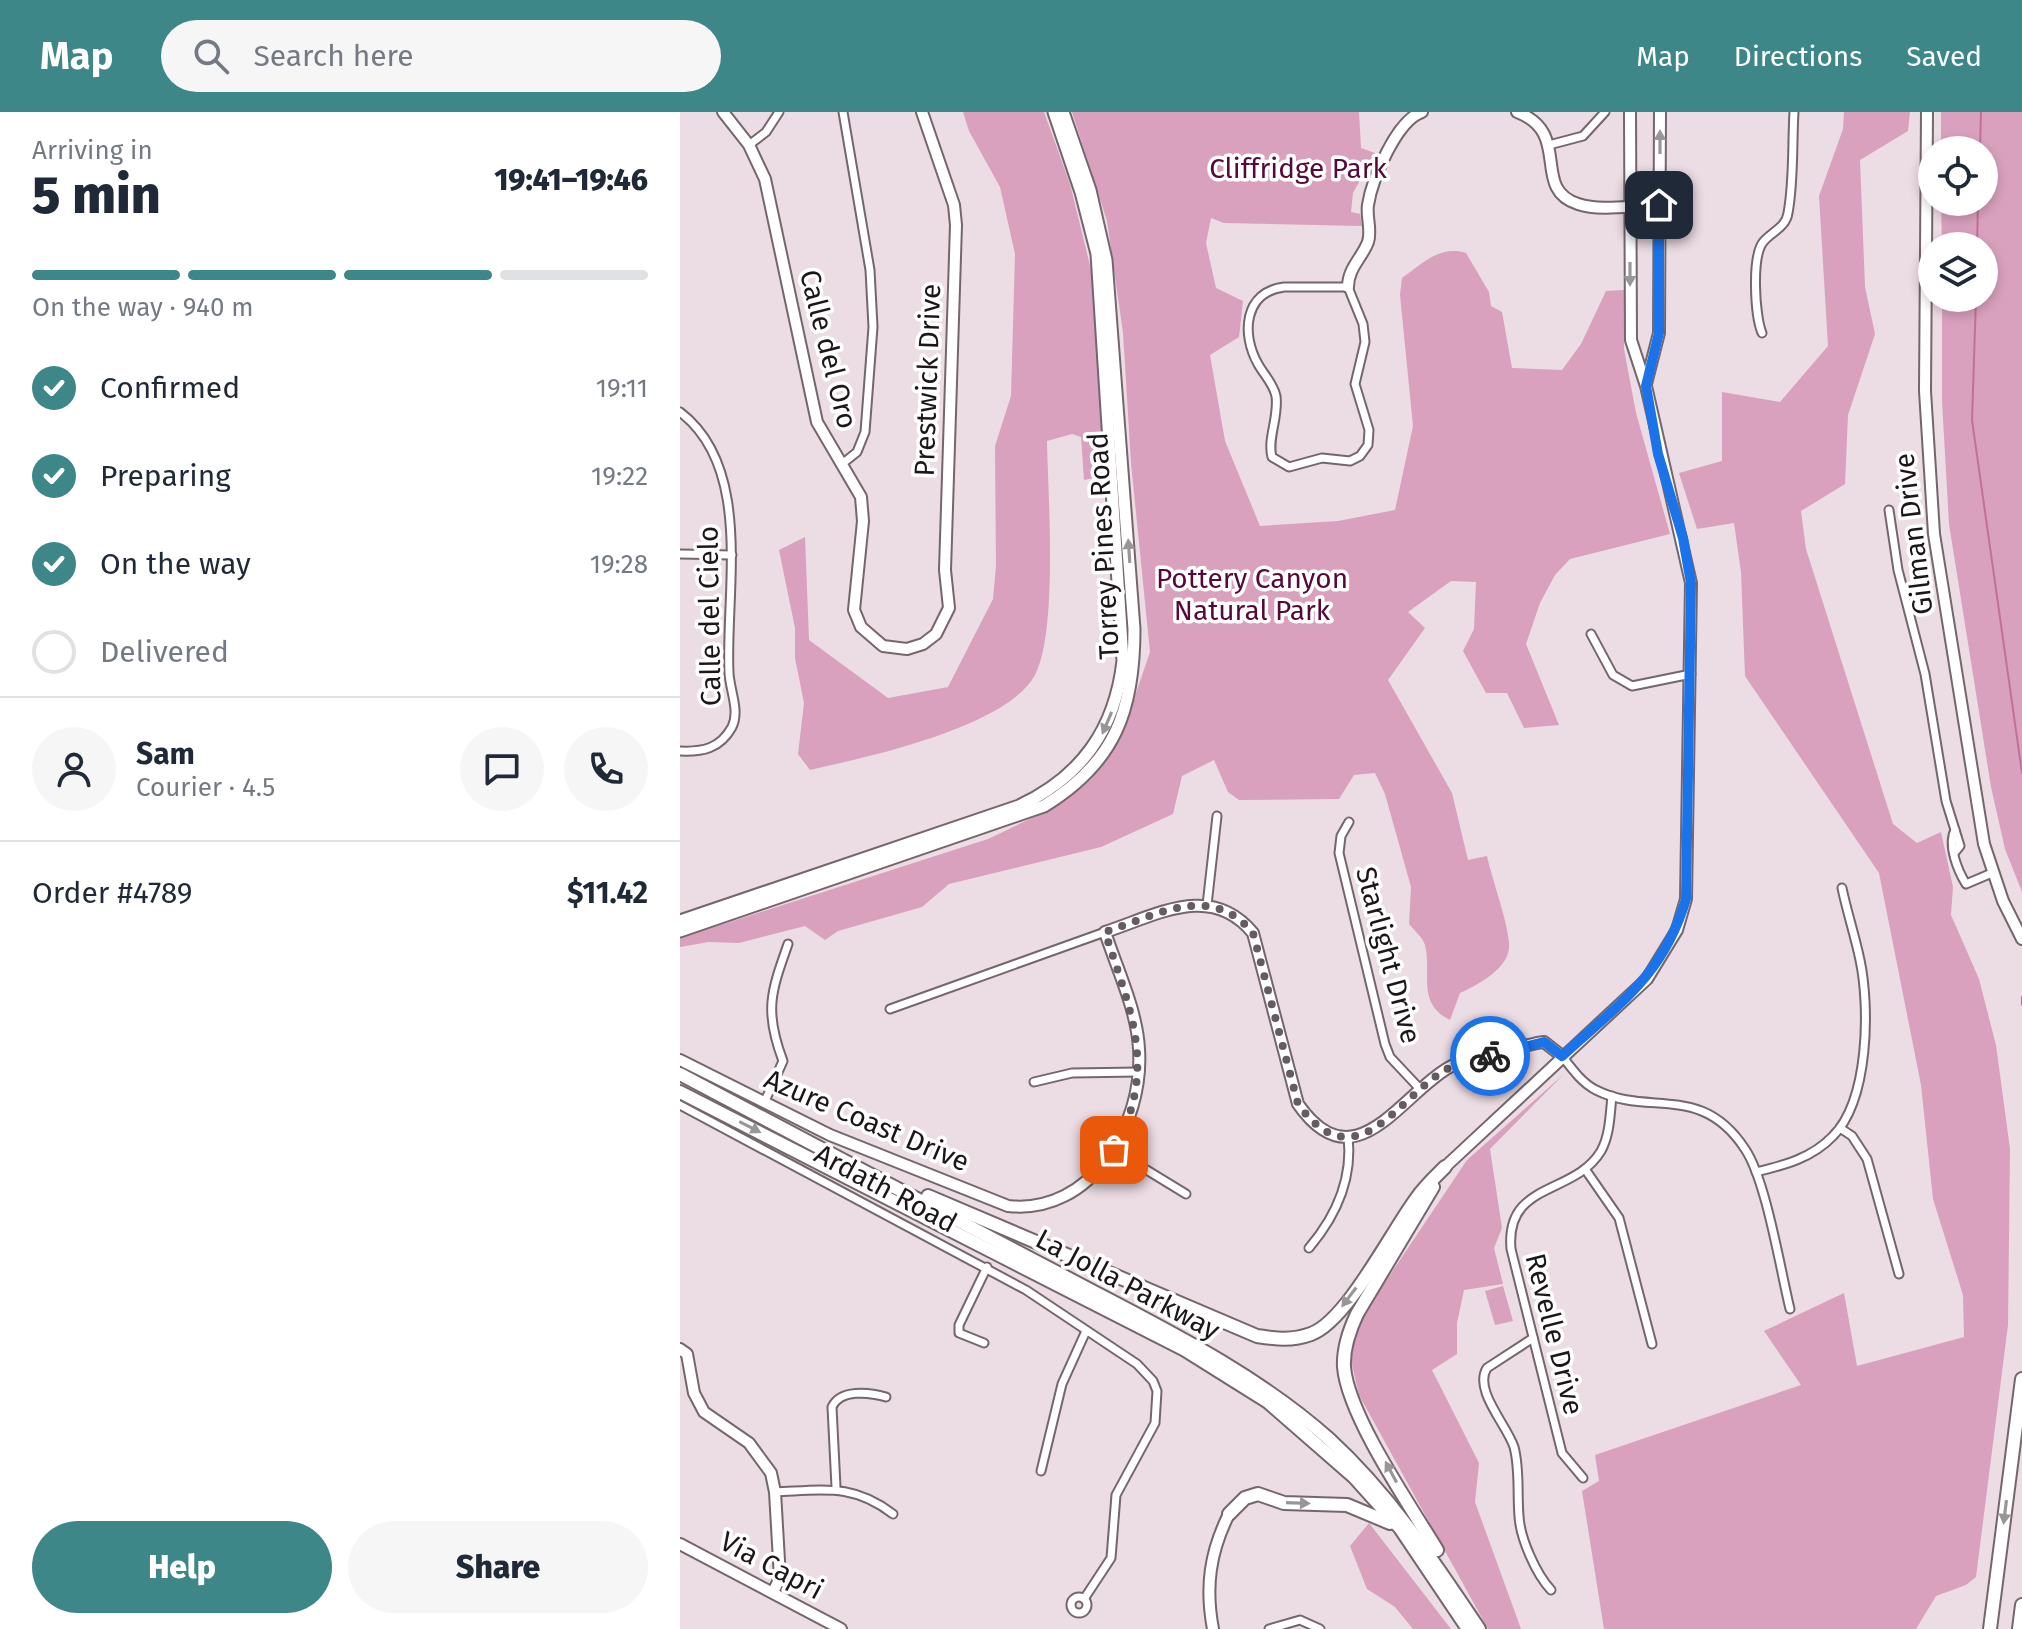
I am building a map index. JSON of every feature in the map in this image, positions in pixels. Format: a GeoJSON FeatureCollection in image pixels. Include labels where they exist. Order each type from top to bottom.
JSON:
{"type":"FeatureCollection","features":[{"type":"Feature","properties":{"kind":"highway","name":"La Jolla Parkway"},"geometry":{"type":"LineString","coordinates":[[680,1074],[831,1156],[1132,1311],[1262,1387],[1329,1439],[1368,1480],[1411,1528],[1479,1629]]}},
{"type":"Feature","properties":{"kind":"highway","name":"La Jolla Parkway"},"geometry":{"type":"LineString","coordinates":[[680,1092],[1215,1368],[1309,1435],[1400,1528],[1468,1629]]}},
{"type":"Feature","properties":{"kind":"highway"},"geometry":{"type":"LineString","coordinates":[[831,1156],[1257,1336],[1287,1340],[1314,1334],[1331,1320],[1382,1252],[1417,1198],[1445,1167]]}},
{"type":"Feature","properties":{"kind":"highway"},"geometry":{"type":"LineString","coordinates":[[1445,1167],[1357,1314],[1348,1334],[1344,1370],[1364,1423],[1416,1519],[1458,1585],[1469,1614]]}},
{"type":"Feature","properties":{"kind":"highway"},"geometry":{"type":"LineString","coordinates":[[1990,1629],[2022,1379]]}},
{"type":"Feature","properties":{"kind":"highway"},"geometry":{"type":"LineString","coordinates":[[1229,1514],[1251,1495],[1265,1494],[1284,1503],[1347,1505],[1400,1528]]}},
{"type":"Feature","properties":{"kind":"highway"},"geometry":{"type":"LineString","coordinates":[[2019,1629],[2022,1605]]}},
{"type":"Feature","properties":{"kind":"main road","name":"Torrey Pines Road"},"geometry":{"type":"LineString","coordinates":[[680,921],[1019,806],[1068,776],[1086,758],[1107,726],[1120,688],[1123,661],[1102,299],[1089,222],[1054,112]]}},
{"type":"Feature","properties":{"kind":"main road","name":"Torrey Pines Road"},"geometry":{"type":"LineString","coordinates":[[680,931],[1044,806],[1090,770],[1120,726],[1132,684],[1134,629],[1114,330],[1098,222],[1063,112]]}},
{"type":"Feature","properties":{"kind":"street","name":"Calle del Oro"},"geometry":{"type":"LineString","coordinates":[[723,112],[749,145],[765,179],[817,422],[861,497],[863,521],[854,610],[861,627],[883,646],[907,649],[923,644]]}},
{"type":"Feature","properties":{"kind":"street"},"geometry":{"type":"LineString","coordinates":[[749,145],[766,132],[779,112]]}},
{"type":"Feature","properties":{"kind":"street"},"geometry":{"type":"LineString","coordinates":[[842,464],[857,452],[865,432],[873,327],[870,270],[843,112]]}},
{"type":"Feature","properties":{"kind":"street","name":"Prestwick Drive"},"geometry":{"type":"LineString","coordinates":[[922,112],[954,205],[956,225],[945,570],[949,608],[936,634],[923,644]]}},
{"type":"Feature","properties":{"kind":"street"},"geometry":{"type":"LineString","coordinates":[[1348,287],[1284,287],[1265,292],[1253,304],[1247,318],[1248,341],[1276,396],[1277,422],[1270,450],[1277,463],[1289,467],[1322,458],[1350,461],[1360,456],[1368,445],[1369,430],[1355,384],[1365,342],[1363,324],[1348,287],[1354,263],[1370,236],[1367,210],[1371,190],[1403,123],[1422,112]]}},
{"type":"Feature","properties":{"kind":"street"},"geometry":{"type":"LineString","coordinates":[[1517,112],[1537,125],[1549,145],[1552,178],[1563,196],[1583,205],[1659,205]]}},
{"type":"Feature","properties":{"kind":"street"},"geometry":{"type":"LineString","coordinates":[[1549,145],[1583,136],[1605,112]]}},
{"type":"Feature","properties":{"kind":"street"},"geometry":{"type":"LineString","coordinates":[[1445,1167],[1647,979],[1677,930],[1687,885],[1691,674],[1689,564],[1658,454],[1646,386],[1631,340],[1630,112]]}},
{"type":"Feature","properties":{"kind":"street"},"geometry":{"type":"LineString","coordinates":[[1646,386],[1659,333],[1660,112]]}},
{"type":"Feature","properties":{"kind":"street"},"geometry":{"type":"LineString","coordinates":[[1762,333],[1756,318],[1757,258],[1760,246],[1780,228],[1788,212],[1794,112]]}},
{"type":"Feature","properties":{"kind":"street","name":"Gilman Drive"},"geometry":{"type":"LineString","coordinates":[[1927,112],[1925,391],[1929,487],[1974,792],[1992,873],[2022,939]]}},
{"type":"Feature","properties":{"kind":"street","name":"Calle del Cielo"},"geometry":{"type":"LineString","coordinates":[[680,412],[696,423],[713,455],[729,513],[732,555],[729,675],[735,706],[734,724],[726,736],[709,749],[680,751]]}},
{"type":"Feature","properties":{"kind":"street"},"geometry":{"type":"LineString","coordinates":[[1889,510],[1960,846],[1955,852],[1957,870],[1966,884],[1992,873]]}},
{"type":"Feature","properties":{"kind":"street"},"geometry":{"type":"LineString","coordinates":[[680,554],[732,555]]}},
{"type":"Feature","properties":{"kind":"street"},"geometry":{"type":"LineString","coordinates":[[1591,634],[1613,675],[1632,686],[1691,674]]}},
{"type":"Feature","properties":{"kind":"street"},"geometry":{"type":"LineString","coordinates":[[1207,905],[1217,816]]}},
{"type":"Feature","properties":{"kind":"street","name":"Starlight Drive"},"geometry":{"type":"LineString","coordinates":[[1349,822],[1341,836],[1339,853],[1385,1044],[1390,1057],[1421,1090]]}},
{"type":"Feature","properties":{"kind":"street"},"geometry":{"type":"LineString","coordinates":[[1756,1172],[1791,1164],[1816,1150],[1840,1128],[1860,1075],[1865,1005],[1861,962],[1842,888]]}},
{"type":"Feature","properties":{"kind":"street"},"geometry":{"type":"LineString","coordinates":[[890,1009],[1186,905],[1207,905],[1240,917],[1257,942],[1298,1104],[1317,1125],[1348,1136],[1372,1132],[1452,1066],[1544,1042],[1590,1086],[1612,1096],[1679,1104],[1708,1113],[1731,1131],[1745,1148],[1756,1172],[1790,1309]]}},
{"type":"Feature","properties":{"kind":"street"},"geometry":{"type":"LineString","coordinates":[[1105,932],[1135,1024],[1139,1049],[1138,1072],[1126,1128],[1114,1150],[1186,1194]]}},
{"type":"Feature","properties":{"kind":"street"},"geometry":{"type":"LineString","coordinates":[[764,1103],[783,1061],[772,1032],[770,994],[788,944]]}},
{"type":"Feature","properties":{"kind":"street","name":"Azure Coast Drive"},"geometry":{"type":"LineString","coordinates":[[680,1060],[830,1135],[1008,1206],[1039,1207],[1071,1192],[1114,1150]]}},
{"type":"Feature","properties":{"kind":"street"},"geometry":{"type":"LineString","coordinates":[[1034,1082],[1082,1072],[1138,1072]]}},
{"type":"Feature","properties":{"kind":"street"},"geometry":{"type":"LineString","coordinates":[[1612,1096],[1602,1150],[1585,1169],[1619,1218],[1652,1344]]}},
{"type":"Feature","properties":{"kind":"street","name":"Ardath Road"},"geometry":{"type":"LineString","coordinates":[[680,1105],[987,1267],[1137,1364],[1153,1381],[1157,1410],[1155,1423],[1116,1495],[1111,1558],[1084,1599]]}},
{"type":"Feature","properties":{"kind":"street"},"geometry":{"type":"LineString","coordinates":[[1840,1128],[1864,1150],[1899,1274]]}},
{"type":"Feature","properties":{"kind":"street"},"geometry":{"type":"LineString","coordinates":[[1309,1248],[1339,1204],[1348,1176],[1348,1136]]}},
{"type":"Feature","properties":{"kind":"street","name":"Revelle Drive"},"geometry":{"type":"LineString","coordinates":[[1583,1478],[1562,1453],[1509,1230],[1522,1204],[1585,1169]]}},
{"type":"Feature","properties":{"kind":"street"},"geometry":{"type":"LineString","coordinates":[[984,1343],[963,1337],[959,1333],[959,1325],[987,1267]]}},
{"type":"Feature","properties":{"kind":"street"},"geometry":{"type":"LineString","coordinates":[[1041,1471],[1062,1384],[1086,1331]]}},
{"type":"Feature","properties":{"kind":"street"},"geometry":{"type":"LineString","coordinates":[[1533,1338],[1487,1368],[1483,1385],[1511,1438],[1517,1458],[1519,1521],[1542,1580],[1551,1590]]}},
{"type":"Feature","properties":{"kind":"street"},"geometry":{"type":"LineString","coordinates":[[680,1349],[687,1354],[694,1393],[704,1412],[759,1453],[767,1463],[775,1492],[780,1578],[773,1592]]}},
{"type":"Feature","properties":{"kind":"street"},"geometry":{"type":"LineString","coordinates":[[836,1487],[832,1407],[835,1401],[842,1396],[871,1393],[886,1397]]}},
{"type":"Feature","properties":{"kind":"street"},"geometry":{"type":"LineString","coordinates":[[775,1492],[836,1487],[876,1500],[893,1514]]}},
{"type":"Feature","properties":{"kind":"street"},"geometry":{"type":"LineString","coordinates":[[1213,1629],[1209,1577],[1212,1551],[1229,1514]]}},
{"type":"Feature","properties":{"kind":"street","name":"Via Capri"},"geometry":{"type":"LineString","coordinates":[[680,1544],[841,1629]]}},
{"type":"Feature","properties":{"kind":"street"},"geometry":{"type":"LineString","coordinates":[[1269,1629],[1300,1620],[1320,1629]]}},
{"type":"Feature","properties":{"kind":"green space"},"geometry":{"type":"Polygon","coordinates":[[[963,112],[1044,112],[1070,184],[1097,294],[1104,476],[1084,480],[1081,437],[1072,434],[1047,441],[1050,562],[1047,628],[1035,675],[1020,693],[996,710],[933,737],[810,770],[798,754],[804,703],[795,658],[795,628],[779,550],[805,537],[809,640],[888,698],[948,687],[993,599],[996,566],[995,446],[1011,396],[1015,254],[1000,187],[969,131],[963,112]]]}},
{"type":"Feature","properties":{"kind":"green space"},"geometry":{"type":"Polygon","coordinates":[[[1072,112],[1359,112],[1361,148],[1375,153],[1353,193],[1351,212],[1360,214],[1362,226],[1224,223],[1211,218],[1206,243],[1216,288],[1243,301],[1239,337],[1210,355],[1225,441],[1260,526],[1338,521],[1395,510],[1413,426],[1400,295],[1402,278],[1425,261],[1448,251],[1466,253],[1489,292],[1491,306],[1502,312],[1512,368],[1562,370],[1581,344],[1606,291],[1624,290],[1624,349],[1636,413],[1670,534],[1570,559],[1555,575],[1540,603],[1526,644],[1559,725],[1524,728],[1507,693],[1486,693],[1463,651],[1474,629],[1476,582],[1451,581],[1408,612],[1425,628],[1388,680],[1452,793],[1468,860],[1487,856],[1507,929],[1509,948],[1503,963],[1490,976],[1460,993],[1450,1020],[1439,1013],[1429,996],[1425,945],[1409,924],[1411,887],[1385,794],[1375,773],[1354,775],[1339,799],[1239,800],[1228,792],[1214,760],[1182,776],[1173,814],[1101,847],[949,884],[922,907],[838,931],[825,940],[805,926],[739,943],[709,942],[680,947],[680,938],[988,839],[1057,806],[1091,779],[1120,740],[1150,652],[1131,463],[1123,333],[1107,221],[1072,112]]]}},
{"type":"Feature","properties":{"kind":"green space"},"geometry":{"type":"Polygon","coordinates":[[[1844,112],[1910,112],[1908,131],[1860,160],[1865,287],[1875,334],[1848,415],[1845,484],[1801,511],[1806,549],[1893,824],[1917,843],[1941,832],[1953,887],[1951,915],[1979,979],[1996,1045],[2010,1149],[2008,1325],[1976,1577],[1966,1585],[1936,1596],[1916,1629],[1604,1629],[1582,1491],[1599,1481],[1595,1455],[1801,1385],[1764,1331],[1844,1293],[1857,1366],[1964,1337],[1963,1295],[1933,1199],[1921,1085],[1879,873],[1745,676],[1741,572],[1734,523],[1697,529],[1679,473],[1722,461],[1722,392],[1780,402],[1828,346],[1819,196],[1843,129],[1844,112]]]}},
{"type":"Feature","properties":{"kind":"green space"},"geometry":{"type":"Polygon","coordinates":[[[1941,112],[2022,112],[2022,892],[2005,849],[1991,787],[1949,524],[1942,401],[1942,312],[1998,312],[1998,232],[1942,232],[1941,216],[1998,216],[1998,136],[1941,136],[1941,112]]]}},
{"type":"Feature","properties":{"kind":"green space"},"geometry":{"type":"Polygon","coordinates":[[[1564,1074],[1490,1149],[1502,1228],[1494,1248],[1503,1284],[1464,1290],[1457,1323],[1457,1354],[1432,1370],[1479,1463],[1475,1502],[1521,1629],[1488,1629],[1359,1395],[1350,1356],[1355,1327],[1467,1160],[1564,1074]]]}},
{"type":"Feature","properties":{"kind":"green space"},"geometry":{"type":"Polygon","coordinates":[[[1503,1286],[1513,1321],[1495,1325],[1485,1291],[1503,1286]]]}},
{"type":"Feature","properties":{"kind":"green space"},"geometry":{"type":"Polygon","coordinates":[[[1369,1523],[1451,1629],[1413,1629],[1395,1607],[1367,1589],[1350,1546],[1369,1523]]]}},
{"type":"Feature","properties":{"kind":"waterway"},"geometry":{"type":"LineString","coordinates":[[1980,136],[1981,112]]}},
{"type":"Feature","properties":{"kind":"waterway"},"geometry":{"type":"LineString","coordinates":[[1977,232],[1978,216]]}},
{"type":"Feature","properties":{"kind":"waterway"},"geometry":{"type":"LineString","coordinates":[[1976,312],[1972,420],[2022,773]]}},
{"type":"Feature","properties":{"kind":"waterway"},"geometry":{"type":"LineString","coordinates":[[2022,997],[2022,1005]]}},
{"type":"Feature","properties":{"kind":"way so far"},"geometry":{"type":"LineString","coordinates":[[1114,1150],[1126,1128],[1137,1092],[1139,1049],[1135,1024],[1105,932],[1186,905],[1207,905],[1227,910],[1240,917],[1253,933],[1298,1104],[1307,1117],[1328,1132],[1348,1136],[1372,1132],[1446,1069],[1490,1056]]}},
{"type":"Feature","properties":{"kind":"route"},"geometry":{"type":"LineString","coordinates":[[1490,1056],[1544,1042],[1562,1056],[1647,979],[1677,930],[1686,899],[1691,583],[1683,538],[1658,454],[1646,386],[1659,333],[1659,205]]}},
{"type":"Feature","properties":{"kind":"park label","name":"Cliffridge Park"},"geometry":{"type":"Point","coordinates":[1298,168]}},
{"type":"Feature","properties":{"kind":"park label","name":"Pottery Canyon Natural Park"},"geometry":{"type":"Point","coordinates":[1252,594]}}]}
